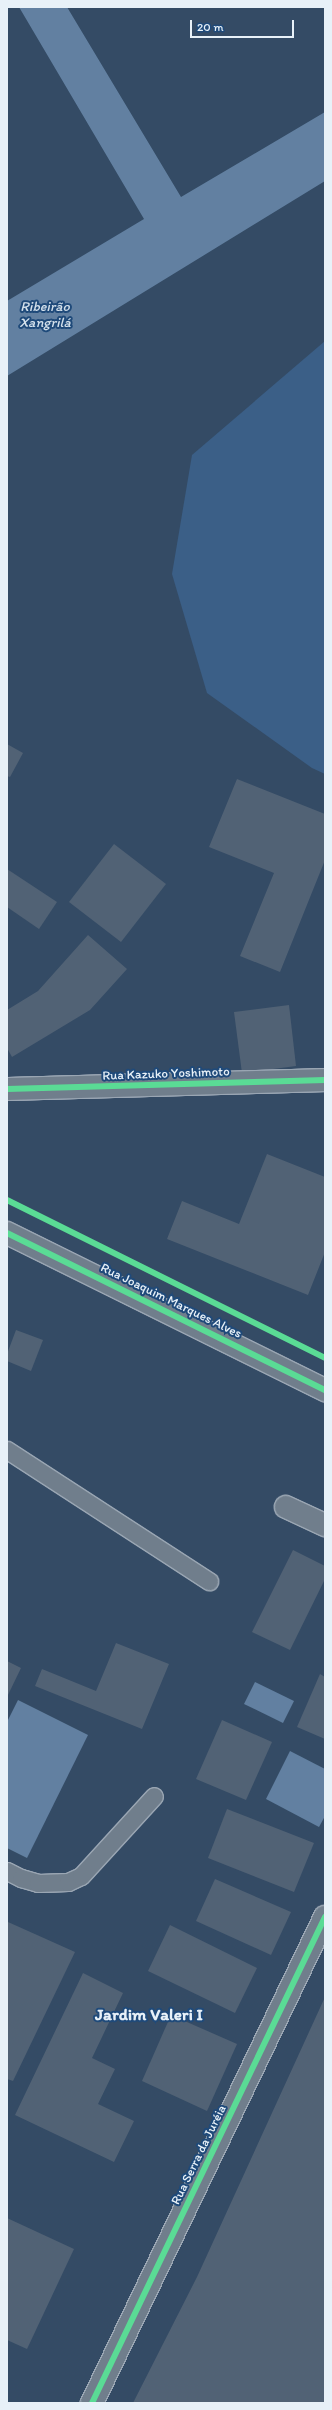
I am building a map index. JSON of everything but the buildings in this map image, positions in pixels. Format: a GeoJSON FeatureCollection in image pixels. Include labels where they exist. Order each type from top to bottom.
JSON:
{"type":"FeatureCollection","features":[{"type":"Feature","properties":{"kind":"street","name":"Rua Kazuko Yoshimoto"},"geometry":{"type":"LineString","coordinates":[[7,1089],[325,1080]]}},
{"type":"Feature","properties":{"kind":"street","name":"Rua Joaquim Marques Alves"},"geometry":{"type":"LineString","coordinates":[[7,1233],[325,1390]]}},
{"type":"Feature","properties":{"kind":"street"},"geometry":{"type":"LineString","coordinates":[[286,1507],[325,1525]]}},
{"type":"Feature","properties":{"kind":"street","name":"Rua Serra da Juréia"},"geometry":{"type":"LineString","coordinates":[[92,2403],[325,1917]]}},
{"type":"Feature","properties":{"kind":"lane"},"geometry":{"type":"LineString","coordinates":[[7,1450],[209,1581]]}},
{"type":"Feature","properties":{"kind":"lane"},"geometry":{"type":"LineString","coordinates":[[7,1871],[38,1883],[68,1882],[81,1876],[154,1796]]}},
{"type":"Feature","properties":{"kind":"shaded area"},"geometry":{"type":"Polygon","coordinates":[[[325,341],[325,774],[312,768],[207,693],[172,574],[192,455],[325,341]]]}},
{"type":"Feature","properties":{"kind":"water","name":"Ribeirão Xangrilá"},"geometry":{"type":"Polygon","coordinates":[[[19,7],[67,7],[181,197],[325,112],[325,181],[7,376],[7,301],[144,219],[19,7]]]}},
{"type":"Feature","properties":{"kind":"water"},"geometry":{"type":"Polygon","coordinates":[[[255,1682],[294,1701],[283,1723],[244,1704],[255,1682]]]}},
{"type":"Feature","properties":{"kind":"water"},"geometry":{"type":"Polygon","coordinates":[[[18,1700],[88,1735],[27,1858],[7,1848],[7,1722],[18,1700]]]}},
{"type":"Feature","properties":{"kind":"water"},"geometry":{"type":"Polygon","coordinates":[[[290,1751],[325,1769],[325,1816],[319,1827],[266,1799],[290,1751]]]}},
{"type":"Feature","properties":{"kind":"cycle path"},"geometry":{"type":"LineString","coordinates":[[7,1089],[325,1080]]}},
{"type":"Feature","properties":{"kind":"cycle path"},"geometry":{"type":"LineString","coordinates":[[7,1200],[325,1358]]}},
{"type":"Feature","properties":{"kind":"cycle path"},"geometry":{"type":"LineString","coordinates":[[7,1233],[325,1390]]}},
{"type":"Feature","properties":{"kind":"cycle path"},"geometry":{"type":"LineString","coordinates":[[92,2403],[325,1917]]}},
{"type":"Feature","properties":{"kind":"district","name":"Jardim Valeri I"},"geometry":{"type":"Point","coordinates":[149,2015]}}]}
